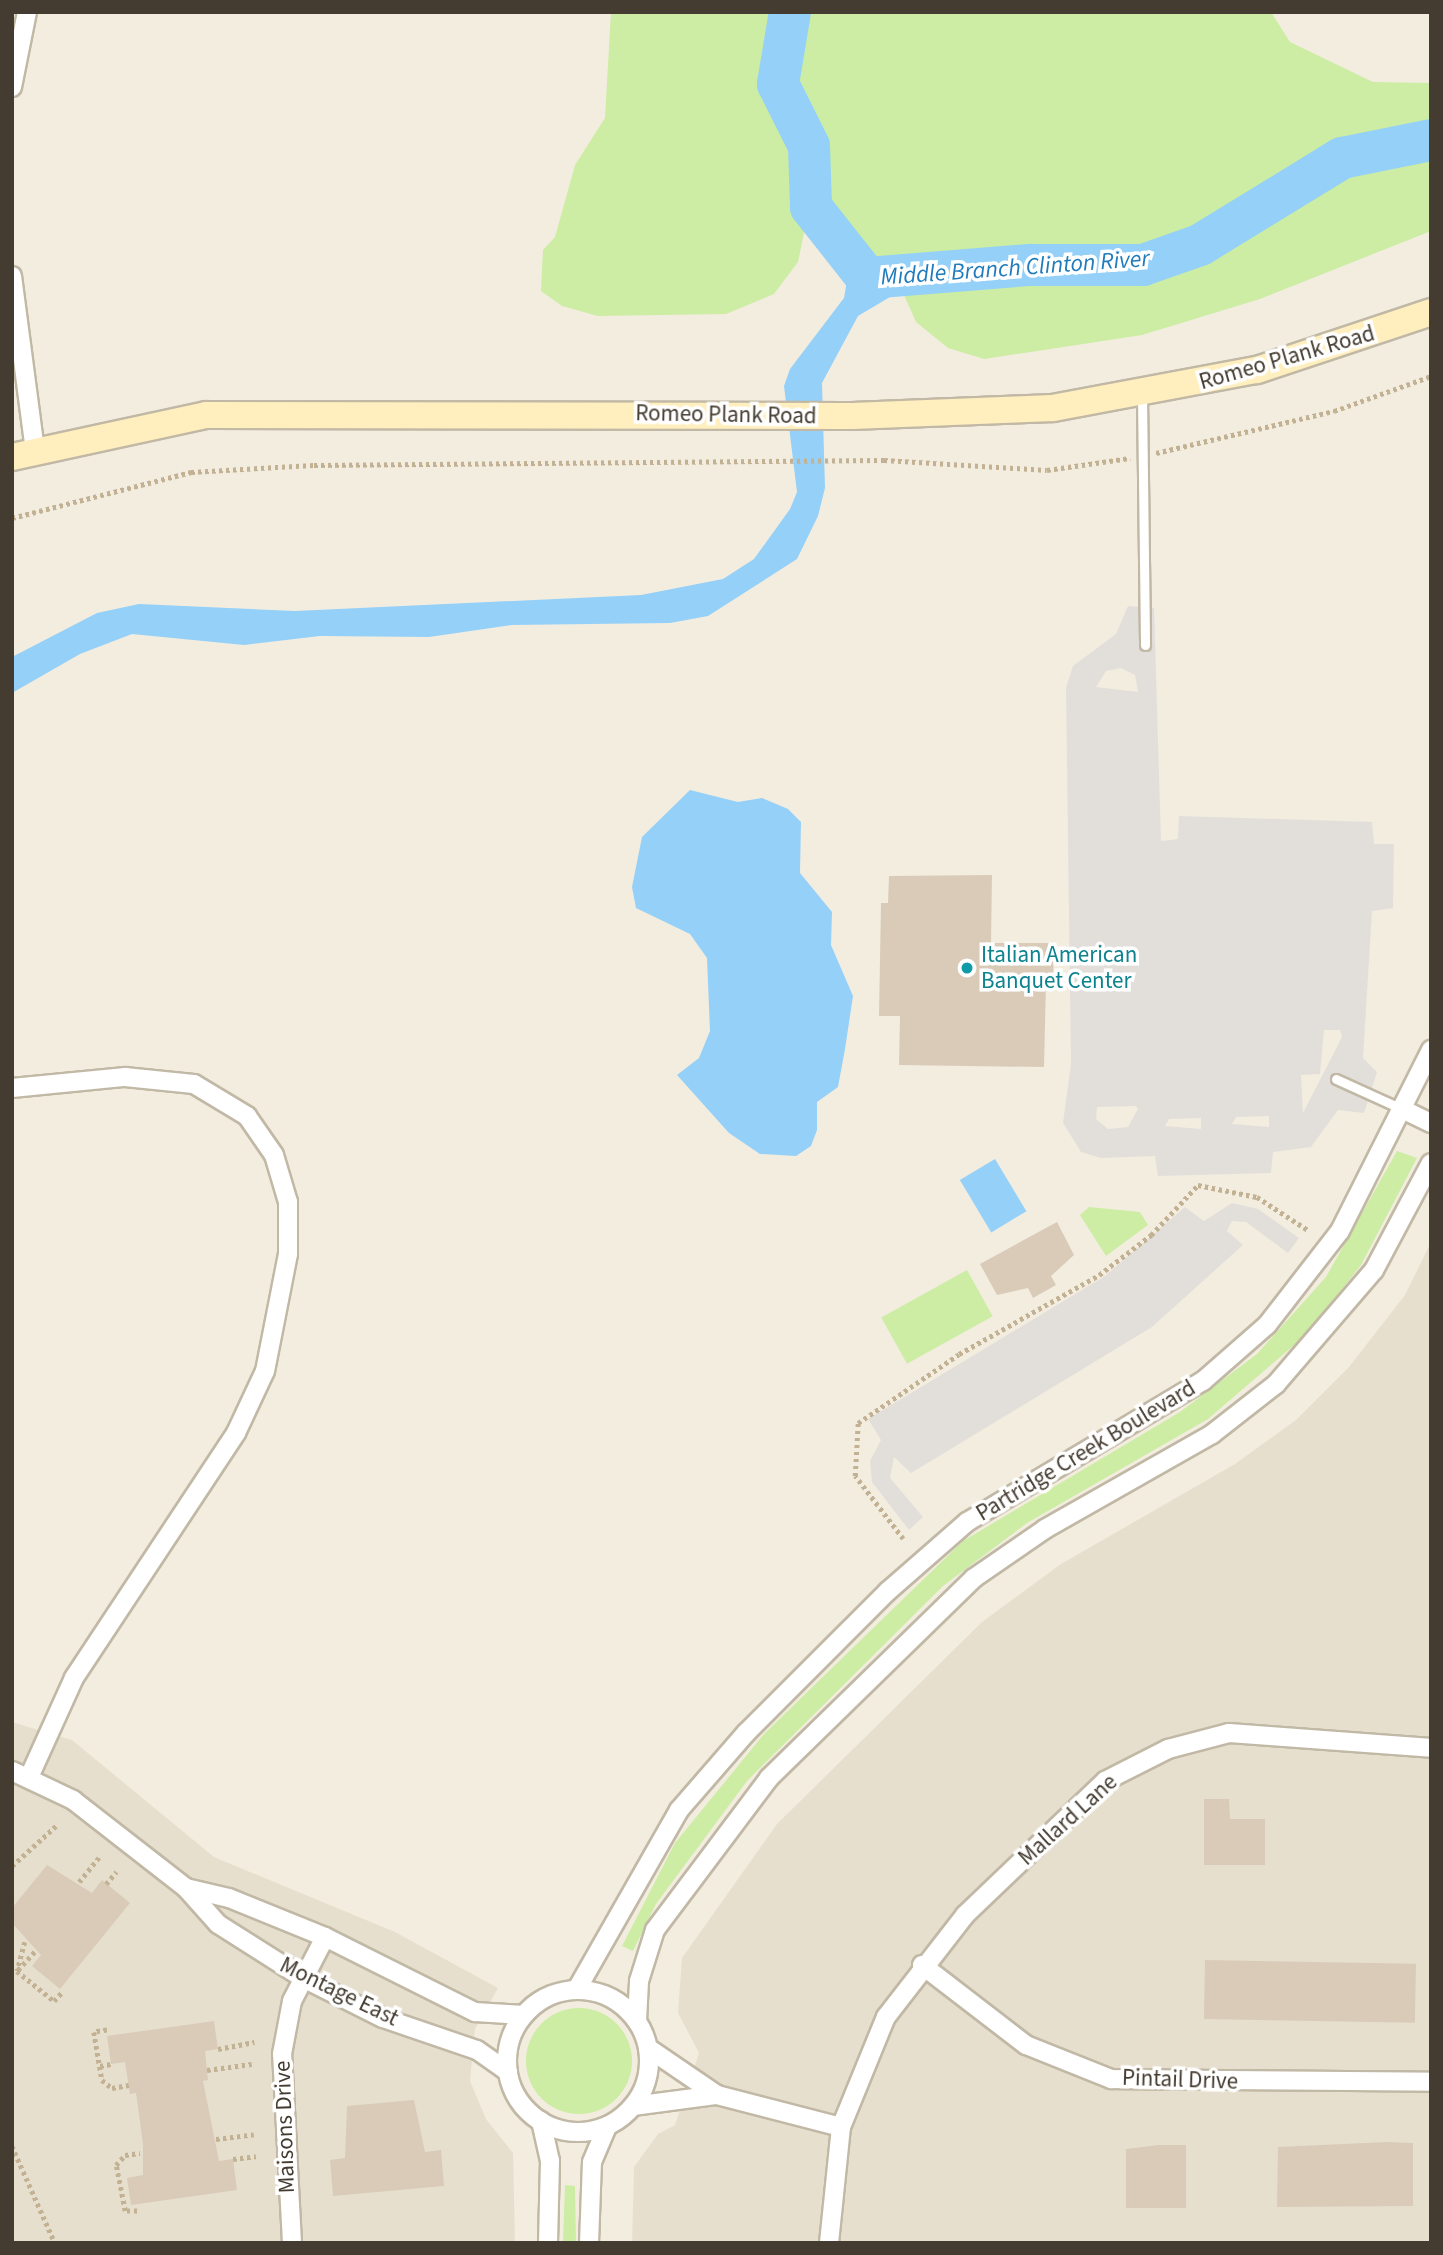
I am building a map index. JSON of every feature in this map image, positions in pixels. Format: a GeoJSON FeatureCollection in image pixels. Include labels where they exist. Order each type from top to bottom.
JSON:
{"type":"FeatureCollection","features":[{"type":"Feature","properties":{"kind":"main road","name":"Romeo Plank Road"},"geometry":{"type":"LineString","coordinates":[[18,455],[206,415],[759,417],[997,412],[1142,396],[1270,366],[1431,312]]}},
{"type":"Feature","properties":{"kind":"street"},"geometry":{"type":"LineString","coordinates":[[12,87],[27,12]]}},
{"type":"Feature","properties":{"kind":"street"},"geometry":{"type":"LineString","coordinates":[[12,276],[18,455]]}},
{"type":"Feature","properties":{"kind":"street","name":"Partridge Creek Boulevard"},"geometry":{"type":"LineString","coordinates":[[577,1989],[679,1810],[746,1733],[967,1522],[1203,1381],[1267,1325],[1333,1242],[1431,1050]]}},
{"type":"Feature","properties":{"kind":"street"},"geometry":{"type":"LineString","coordinates":[[12,1088],[125,1077],[194,1084],[247,1116],[274,1155],[288,1202],[288,1254],[265,1371],[236,1433],[74,1678],[21,1774]]}},
{"type":"Feature","properties":{"kind":"street"},"geometry":{"type":"LineString","coordinates":[[1402,1109],[1431,1122]]}},
{"type":"Feature","properties":{"kind":"street","name":"Partridge Creek Boulevard"},"geometry":{"type":"LineString","coordinates":[[637,2021],[639,1981],[655,1930],[769,1778],[974,1578],[1045,1529],[1212,1434],[1276,1384],[1374,1270],[1431,1163]]}},
{"type":"Feature","properties":{"kind":"street","name":"Mallard Lane"},"geometry":{"type":"LineString","coordinates":[[830,2243],[841,2127],[869,2051],[922,1965],[1074,1808],[1105,1781],[1168,1749],[1240,1733],[1431,1748]]}},
{"type":"Feature","properties":{"kind":"street","name":"Montage East"},"geometry":{"type":"LineString","coordinates":[[21,1774],[73,1800],[186,1888],[218,1924],[303,1978],[383,2018],[477,2050],[508,2072]]}},
{"type":"Feature","properties":{"kind":"street","name":"Montage East"},"geometry":{"type":"LineString","coordinates":[[186,1888],[229,1898],[325,1937],[459,2006],[488,2016],[523,2015]]}},
{"type":"Feature","properties":{"kind":"street","name":"Maisons Drive"},"geometry":{"type":"LineString","coordinates":[[292,2243],[280,2085],[285,2026],[303,1978],[325,1937]]}},
{"type":"Feature","properties":{"kind":"street","name":"Pintail Drive"},"geometry":{"type":"LineString","coordinates":[[922,1965],[1026,2045],[1111,2078],[1431,2082]]}},
{"type":"Feature","properties":{"kind":"street"},"geometry":{"type":"LineString","coordinates":[[577,1989],[605,1995],[637,2021],[648,2048],[647,2077],[633,2106],[607,2126],[573,2132],[541,2121],[519,2100],[508,2072],[510,2042],[523,2015],[548,1996],[577,1989]]}},
{"type":"Feature","properties":{"kind":"street"},"geometry":{"type":"LineString","coordinates":[[648,2048],[717,2095],[841,2127]]}},
{"type":"Feature","properties":{"kind":"street"},"geometry":{"type":"LineString","coordinates":[[633,2106],[717,2095]]}},
{"type":"Feature","properties":{"kind":"street"},"geometry":{"type":"LineString","coordinates":[[541,2121],[550,2161],[548,2243]]}},
{"type":"Feature","properties":{"kind":"street"},"geometry":{"type":"LineString","coordinates":[[589,2243],[592,2162],[607,2126]]}},
{"type":"Feature","properties":{"kind":"lane"},"geometry":{"type":"LineString","coordinates":[[1142,396],[1145,645]]}},
{"type":"Feature","properties":{"kind":"lane"},"geometry":{"type":"LineString","coordinates":[[1336,1079],[1402,1109]]}},
{"type":"Feature","properties":{"kind":"path"},"geometry":{"type":"LineString","coordinates":[[12,518],[191,472],[314,465],[854,460],[1047,470],[1144,455],[1334,411],[1431,376]]}},
{"type":"Feature","properties":{"kind":"path"},"geometry":{"type":"LineString","coordinates":[[903,1539],[855,1476],[858,1423],[940,1366],[1099,1275],[1151,1235],[1198,1185],[1257,1197],[1308,1230]]}},
{"type":"Feature","properties":{"kind":"path"},"geometry":{"type":"LineString","coordinates":[[12,1866],[58,1824]]}},
{"type":"Feature","properties":{"kind":"path"},"geometry":{"type":"LineString","coordinates":[[79,1882],[99,1857]]}},
{"type":"Feature","properties":{"kind":"path"},"geometry":{"type":"LineString","coordinates":[[106,1884],[116,1872]]}},
{"type":"Feature","properties":{"kind":"path"},"geometry":{"type":"LineString","coordinates":[[17,1971],[25,1942]]}},
{"type":"Feature","properties":{"kind":"path"},"geometry":{"type":"LineString","coordinates":[[17,1971],[36,1951]]}},
{"type":"Feature","properties":{"kind":"path"},"geometry":{"type":"LineString","coordinates":[[17,1971],[54,2001],[63,1991]]}},
{"type":"Feature","properties":{"kind":"path"},"geometry":{"type":"LineString","coordinates":[[107,2030],[94,2032],[100,2066],[112,2088],[129,2085]]}},
{"type":"Feature","properties":{"kind":"path"},"geometry":{"type":"LineString","coordinates":[[218,2049],[254,2042]]}},
{"type":"Feature","properties":{"kind":"path"},"geometry":{"type":"LineString","coordinates":[[100,2066],[111,2064]]}},
{"type":"Feature","properties":{"kind":"path"},"geometry":{"type":"LineString","coordinates":[[207,2070],[252,2064]]}},
{"type":"Feature","properties":{"kind":"path"},"geometry":{"type":"LineString","coordinates":[[216,2139],[254,2134]]}},
{"type":"Feature","properties":{"kind":"path"},"geometry":{"type":"LineString","coordinates":[[12,2146],[38,2191],[55,2243]]}},
{"type":"Feature","properties":{"kind":"path"},"geometry":{"type":"LineString","coordinates":[[137,2211],[125,2211],[116,2165],[125,2155],[139,2153]]}},
{"type":"Feature","properties":{"kind":"path"},"geometry":{"type":"LineString","coordinates":[[233,2159],[256,2156]]}},
{"type":"Feature","properties":{"kind":"path"},"geometry":{"type":"LineString","coordinates":[[119,2179],[127,2178]]}},
{"type":"Feature","properties":{"kind":"shaded area"},"geometry":{"type":"Polygon","coordinates":[[[1128,606],[1154,608],[1161,841],[1178,839],[1179,816],[1372,822],[1374,844],[1394,844],[1393,908],[1372,911],[1363,1058],[1377,1072],[1364,1113],[1338,1110],[1311,1147],[1273,1152],[1271,1173],[1158,1176],[1155,1156],[1101,1158],[1081,1152],[1063,1123],[1071,1064],[1066,688],[1073,666],[1116,634],[1128,606]],[[1121,668],[1106,671],[1096,687],[1138,692],[1135,675],[1121,668]],[[1324,1030],[1320,1074],[1301,1075],[1303,1113],[1342,1037],[1340,1030],[1324,1030]],[[1136,1106],[1097,1107],[1096,1119],[1108,1129],[1128,1127],[1138,1109],[1136,1106]],[[1269,1116],[1236,1117],[1232,1124],[1269,1127],[1269,1116]],[[1201,1118],[1169,1119],[1165,1126],[1201,1129],[1201,1118]]]}},
{"type":"Feature","properties":{"kind":"shaded area"},"geometry":{"type":"Polygon","coordinates":[[[1232,1203],[1258,1209],[1299,1238],[1288,1253],[1246,1222],[1232,1221],[1227,1231],[1243,1245],[1152,1327],[911,1473],[894,1457],[890,1478],[923,1517],[909,1530],[872,1482],[870,1461],[881,1440],[868,1419],[1105,1276],[1185,1207],[1204,1221],[1232,1203]]]}},
{"type":"Feature","properties":{"kind":"shaded area"},"geometry":{"type":"Polygon","coordinates":[[[1431,1242],[1431,2243],[632,2243],[634,2167],[658,2134],[675,2125],[699,2053],[678,2013],[682,1958],[777,1824],[982,1622],[1061,1564],[1235,1464],[1296,1420],[1349,1367],[1405,1295],[1431,1242]]]}},
{"type":"Feature","properties":{"kind":"shaded area"},"geometry":{"type":"Polygon","coordinates":[[[12,1722],[72,1740],[214,1857],[395,1932],[498,1988],[475,2029],[470,2081],[486,2119],[513,2153],[515,2243],[12,2243],[12,1722]]]}},
{"type":"Feature","properties":{"kind":"green space"},"geometry":{"type":"Polygon","coordinates":[[[611,12],[1271,12],[1290,42],[1373,82],[1431,83],[1431,231],[1260,299],[1142,335],[984,359],[948,348],[916,322],[904,295],[834,229],[805,228],[798,262],[774,294],[726,314],[598,316],[562,306],[541,291],[543,250],[555,237],[575,165],[605,118],[611,12]]]}},
{"type":"Feature","properties":{"kind":"green space"},"geometry":{"type":"Polygon","coordinates":[[[1397,1151],[1417,1158],[1361,1265],[1307,1334],[1208,1419],[1027,1523],[943,1586],[747,1781],[656,1904],[633,1951],[622,1946],[675,1843],[764,1734],[963,1541],[1180,1412],[1257,1354],[1326,1277],[1397,1151]]]}},
{"type":"Feature","properties":{"kind":"green space"},"geometry":{"type":"Polygon","coordinates":[[[1089,1207],[1140,1212],[1148,1225],[1106,1256],[1080,1215],[1089,1207]]]}},
{"type":"Feature","properties":{"kind":"green space"},"geometry":{"type":"Polygon","coordinates":[[[967,1270],[993,1316],[907,1364],[881,1318],[967,1270]]]}},
{"type":"Feature","properties":{"kind":"green space"},"geometry":{"type":"Polygon","coordinates":[[[579,2008],[599,2012],[616,2024],[628,2041],[632,2061],[628,2081],[616,2098],[599,2110],[579,2114],[559,2110],[542,2098],[530,2081],[526,2061],[530,2041],[542,2024],[559,2012],[579,2008]]]}},
{"type":"Feature","properties":{"kind":"green space"},"geometry":{"type":"Polygon","coordinates":[[[565,2185],[575,2186],[576,2243],[563,2243],[565,2185]]]}},
{"type":"Feature","properties":{"kind":"water"},"geometry":{"type":"Polygon","coordinates":[[[848,275],[890,297],[858,316],[822,383],[825,488],[818,516],[797,559],[708,616],[670,623],[512,625],[429,637],[320,636],[244,645],[132,634],[80,654],[12,693],[12,657],[97,613],[139,604],[295,611],[641,595],[723,579],[754,559],[790,509],[797,492],[784,386],[790,369],[844,298],[848,275]]]}},
{"type":"Feature","properties":{"kind":"water"},"geometry":{"type":"Polygon","coordinates":[[[690,790],[738,802],[762,798],[788,809],[801,822],[800,873],[832,912],[831,945],[853,996],[838,1087],[817,1102],[817,1130],[811,1146],[796,1156],[760,1154],[729,1133],[677,1075],[699,1058],[710,1031],[707,958],[690,934],[636,908],[632,887],[642,837],[690,790]]]}},
{"type":"Feature","properties":{"kind":"water"},"geometry":{"type":"Polygon","coordinates":[[[995,1159],[1026,1211],[991,1232],[960,1180],[995,1159]]]}},
{"type":"Feature","properties":{"kind":"building","name":"Italian American Banquet Center"},"geometry":{"type":"Polygon","coordinates":[[[992,875],[991,943],[1054,943],[1053,982],[1046,982],[1044,1067],[899,1065],[900,1016],[879,1016],[881,903],[888,903],[889,876],[992,875]]]}},
{"type":"Feature","properties":{"kind":"building"},"geometry":{"type":"Polygon","coordinates":[[[1057,1222],[1074,1255],[1051,1276],[1056,1285],[1033,1298],[1028,1288],[997,1295],[980,1264],[1057,1222]]]}},
{"type":"Feature","properties":{"kind":"building"},"geometry":{"type":"Polygon","coordinates":[[[1204,1799],[1229,1799],[1230,1819],[1265,1819],[1265,1865],[1204,1865],[1204,1799]]]}},
{"type":"Feature","properties":{"kind":"building"},"geometry":{"type":"Polygon","coordinates":[[[47,1865],[92,1893],[102,1880],[130,1903],[60,1989],[32,1966],[41,1955],[12,1923],[12,1908],[47,1865]]]}},
{"type":"Feature","properties":{"kind":"building"},"geometry":{"type":"Polygon","coordinates":[[[1205,1960],[1416,1964],[1415,2023],[1204,2019],[1205,1960]]]}},
{"type":"Feature","properties":{"kind":"building"},"geometry":{"type":"Polygon","coordinates":[[[214,2021],[218,2049],[205,2051],[208,2080],[203,2081],[219,2161],[233,2159],[237,2190],[131,2205],[127,2178],[143,2175],[143,2144],[136,2093],[130,2094],[125,2062],[111,2064],[107,2036],[214,2021]]]}},
{"type":"Feature","properties":{"kind":"building"},"geometry":{"type":"Polygon","coordinates":[[[414,2100],[425,2152],[441,2150],[444,2186],[333,2196],[330,2160],[345,2158],[347,2106],[414,2100]]]}},
{"type":"Feature","properties":{"kind":"building"},"geometry":{"type":"Polygon","coordinates":[[[1413,2143],[1413,2206],[1277,2207],[1278,2147],[1413,2143]]]}},
{"type":"Feature","properties":{"kind":"building"},"geometry":{"type":"Polygon","coordinates":[[[1186,2145],[1186,2208],[1126,2208],[1126,2149],[1186,2145]]]}},
{"type":"Feature","properties":{"kind":"waterway","name":"Middle Branch Clinton River"},"geometry":{"type":"LineString","coordinates":[[790,12],[778,84],[809,146],[811,207],[867,278],[1030,265],[1143,265],[1200,245],[1342,158],[1431,140]]}},
{"type":"Feature","properties":{"kind":"waterway"},"geometry":{"type":"LineString","coordinates":[[857,290],[867,278]]}},
{"type":"Feature","properties":{"kind":"place","name":"Italian American Banquet Center"},"geometry":{"type":"Point","coordinates":[967,968]}}]}
